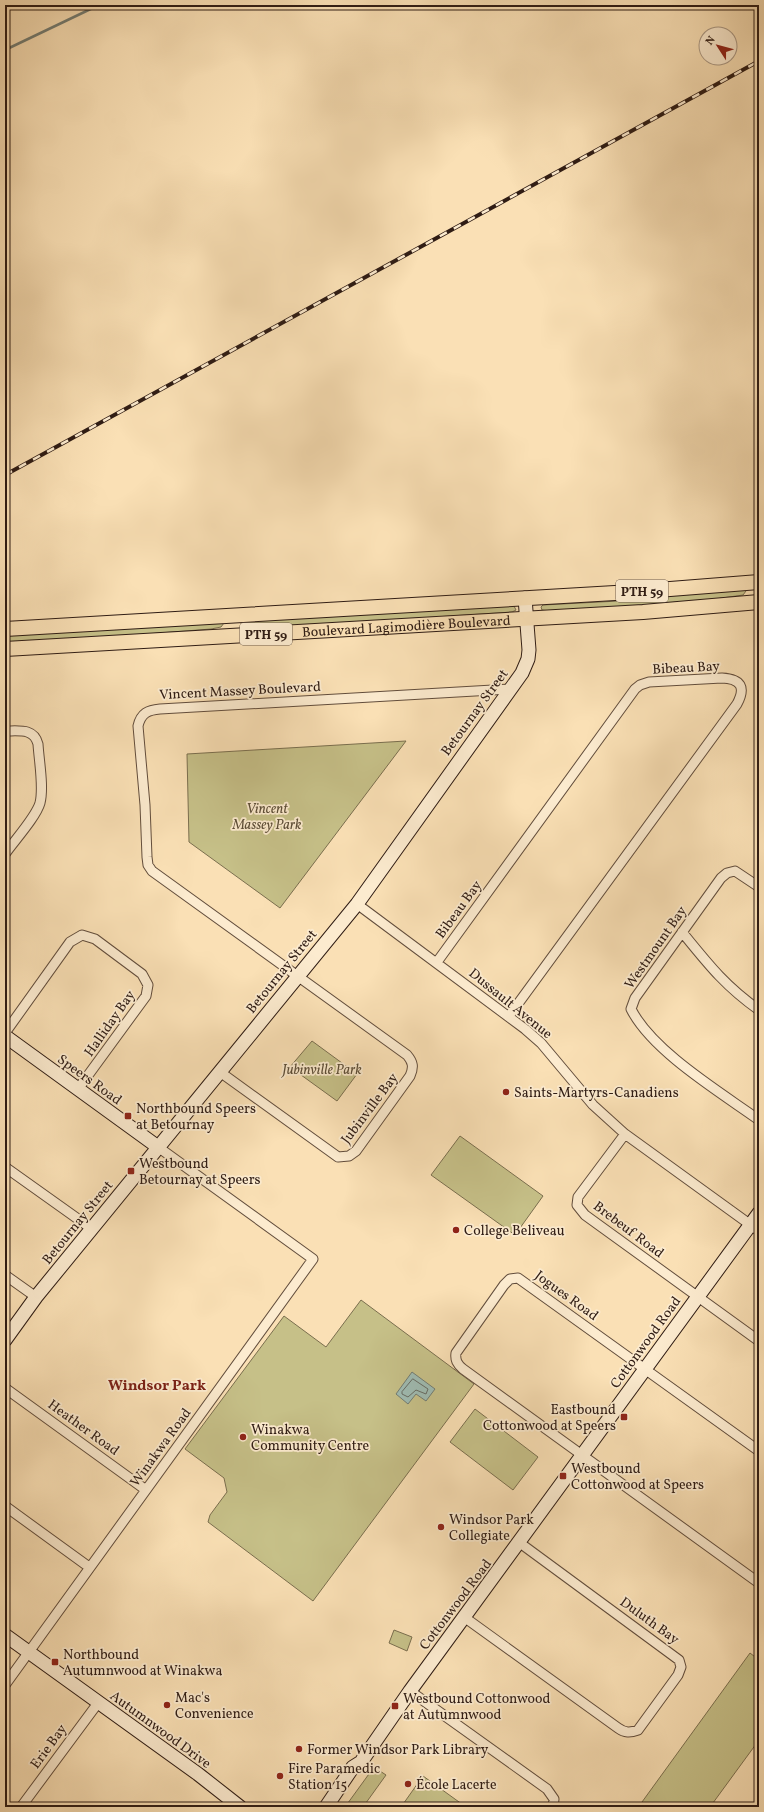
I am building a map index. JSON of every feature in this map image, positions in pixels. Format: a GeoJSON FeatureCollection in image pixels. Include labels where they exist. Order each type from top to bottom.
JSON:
{"type":"FeatureCollection","features":[{"type":"Feature","properties":{"kind":"main road","name":"Boulevard Lagimodière Boulevard"},"geometry":{"type":"LineString","coordinates":[[5,629],[639,591],[759,582]]}},
{"type":"Feature","properties":{"kind":"main road","name":"Boulevard Lagimodière Boulevard"},"geometry":{"type":"LineString","coordinates":[[5,649],[704,608],[759,602]]}},
{"type":"Feature","properties":{"kind":"main road"},"geometry":{"type":"LineString","coordinates":[[234,616],[235,636]]}},
{"type":"Feature","properties":{"kind":"street","name":"Betournay Street"},"geometry":{"type":"LineString","coordinates":[[5,1340],[36,1297],[357,904],[511,689],[522,673],[528,659],[525,598]]}},
{"type":"Feature","properties":{"kind":"street","name":"Bibeau Bay"},"geometry":{"type":"LineString","coordinates":[[437,962],[640,684],[649,682],[715,678],[732,679],[739,683],[742,689],[742,696],[738,704],[509,1016]]}},
{"type":"Feature","properties":{"kind":"street","name":"Vincent Massey Boulevard"},"geometry":{"type":"LineString","coordinates":[[298,976],[152,871],[148,865],[145,805],[138,726],[140,718],[144,713],[151,710],[511,689]]}},
{"type":"Feature","properties":{"kind":"street"},"geometry":{"type":"LineString","coordinates":[[5,731],[26,731],[36,737],[38,744],[41,796],[40,804],[35,813],[5,854]]}},
{"type":"Feature","properties":{"kind":"street","name":"Westmount Bay"},"geometry":{"type":"LineString","coordinates":[[759,887],[736,871],[727,873],[682,932],[635,998],[631,1009],[635,1018],[656,1043],[678,1061],[759,1120]]}},
{"type":"Feature","properties":{"kind":"street","name":"Dussault Avenue"},"geometry":{"type":"LineString","coordinates":[[357,904],[509,1016],[541,1043],[593,1105],[625,1134],[755,1228]]}},
{"type":"Feature","properties":{"kind":"street"},"geometry":{"type":"LineString","coordinates":[[682,932],[720,978],[759,1010]]}},
{"type":"Feature","properties":{"kind":"street","name":"Halliday Bay"},"geometry":{"type":"LineString","coordinates":[[5,1033],[70,942],[82,935],[95,939],[142,974],[148,985],[146,996],[78,1089]]}},
{"type":"Feature","properties":{"kind":"street","name":"Jubinville Bay"},"geometry":{"type":"LineString","coordinates":[[220,1072],[338,1157],[349,1156],[356,1151],[410,1076],[413,1069],[411,1061],[407,1055],[298,976]]}},
{"type":"Feature","properties":{"kind":"street","name":"Speers Road"},"geometry":{"type":"LineString","coordinates":[[5,1036],[313,1259]]}},
{"type":"Feature","properties":{"kind":"street","name":"Brebeuf Road"},"geometry":{"type":"LineString","coordinates":[[625,1134],[578,1197],[577,1205],[585,1215],[759,1341]]}},
{"type":"Feature","properties":{"kind":"street"},"geometry":{"type":"LineString","coordinates":[[5,1167],[92,1229]]}},
{"type":"Feature","properties":{"kind":"street","name":"Cottonwood Road"},"geometry":{"type":"LineString","coordinates":[[328,1806],[353,1767],[361,1762],[410,1691],[520,1543],[698,1297],[755,1228],[759,1213]]}},
{"type":"Feature","properties":{"kind":"street","name":"Winakwa Road"},"geometry":{"type":"LineString","coordinates":[[29,1652],[313,1259]]}},
{"type":"Feature","properties":{"kind":"street"},"geometry":{"type":"LineString","coordinates":[[5,1275],[36,1297]]}},
{"type":"Feature","properties":{"kind":"street","name":"Jogues Road"},"geometry":{"type":"LineString","coordinates":[[582,1456],[463,1369],[455,1358],[458,1348],[504,1285],[510,1279],[518,1278],[646,1369]]}},
{"type":"Feature","properties":{"kind":"street"},"geometry":{"type":"LineString","coordinates":[[646,1369],[759,1451]]}},
{"type":"Feature","properties":{"kind":"street","name":"Heather Road"},"geometry":{"type":"LineString","coordinates":[[5,1388],[146,1490]]}},
{"type":"Feature","properties":{"kind":"street"},"geometry":{"type":"LineString","coordinates":[[582,1456],[759,1582]]}},
{"type":"Feature","properties":{"kind":"street"},"geometry":{"type":"LineString","coordinates":[[5,1506],[89,1567]]}},
{"type":"Feature","properties":{"kind":"street","name":"Duluth Bay"},"geometry":{"type":"LineString","coordinates":[[464,1617],[624,1732],[631,1733],[638,1730],[678,1675],[681,1667],[679,1660],[520,1543]]}},
{"type":"Feature","properties":{"kind":"street","name":"Autumnwood Drive"},"geometry":{"type":"LineString","coordinates":[[5,1635],[240,1807]]}},
{"type":"Feature","properties":{"kind":"street"},"geometry":{"type":"LineString","coordinates":[[5,1685],[29,1652]]}},
{"type":"Feature","properties":{"kind":"street"},"geometry":{"type":"LineString","coordinates":[[410,1691],[547,1790],[554,1799],[553,1807]]}},
{"type":"Feature","properties":{"kind":"street","name":"Erie Bay"},"geometry":{"type":"LineString","coordinates":[[21,1807],[98,1703]]}},
{"type":"Feature","properties":{"kind":"green space"},"geometry":{"type":"Polygon","coordinates":[[[744,588],[746,591],[743,595],[715,599],[557,612],[542,610],[541,607],[543,605],[619,601],[744,588]]]}},
{"type":"Feature","properties":{"kind":"green space"},"geometry":{"type":"Polygon","coordinates":[[[506,605],[514,606],[516,610],[512,612],[252,629],[239,622],[240,621],[506,605]]]}},
{"type":"Feature","properties":{"kind":"green space"},"geometry":{"type":"Polygon","coordinates":[[[224,623],[221,627],[211,629],[5,645],[5,633],[224,623]]]}},
{"type":"Feature","properties":{"kind":"green space","name":"Vincent Massey Park"},"geometry":{"type":"Polygon","coordinates":[[[406,741],[280,908],[189,842],[187,754],[406,741]]]}},
{"type":"Feature","properties":{"kind":"green space","name":"Jubinville Park"},"geometry":{"type":"Polygon","coordinates":[[[312,1041],[357,1074],[337,1101],[290,1067],[312,1041]]]}},
{"type":"Feature","properties":{"kind":"green space"},"geometry":{"type":"Polygon","coordinates":[[[460,1136],[543,1196],[515,1235],[431,1175],[460,1136]]]}},
{"type":"Feature","properties":{"kind":"green space"},"geometry":{"type":"Polygon","coordinates":[[[361,1300],[474,1384],[313,1601],[208,1522],[210,1515],[227,1492],[224,1478],[185,1449],[284,1316],[326,1347],[361,1300]]]}},
{"type":"Feature","properties":{"kind":"green space"},"geometry":{"type":"Polygon","coordinates":[[[475,1409],[538,1457],[513,1490],[450,1442],[475,1409]]]}},
{"type":"Feature","properties":{"kind":"green space"},"geometry":{"type":"Polygon","coordinates":[[[394,1630],[412,1637],[407,1651],[389,1643],[394,1630]]]}},
{"type":"Feature","properties":{"kind":"green space"},"geometry":{"type":"Polygon","coordinates":[[[750,1653],[759,1660],[759,1740],[710,1807],[649,1807],[642,1802],[750,1653]]]}},
{"type":"Feature","properties":{"kind":"green space"},"geometry":{"type":"Polygon","coordinates":[[[374,1767],[386,1775],[363,1807],[345,1807],[374,1767]]]}},
{"type":"Feature","properties":{"kind":"green space"},"geometry":{"type":"Polygon","coordinates":[[[423,1776],[466,1807],[401,1807],[423,1776]]]}},
{"type":"Feature","properties":{"kind":"water"},"geometry":{"type":"Polygon","coordinates":[[[412,1372],[435,1389],[426,1401],[416,1394],[408,1404],[396,1394],[412,1372]]]}},
{"type":"Feature","properties":{"kind":"waterway"},"geometry":{"type":"LineString","coordinates":[[5,50],[99,5]]}},
{"type":"Feature","properties":{"kind":"railway"},"geometry":{"type":"LineString","coordinates":[[5,475],[759,61]]}},
{"type":"Feature","properties":{"kind":"place","name":"Saints-Martyrs-Canadiens"},"geometry":{"type":"Point","coordinates":[506,1092]}},
{"type":"Feature","properties":{"kind":"place","name":"Northbound Speers at Betournay"},"geometry":{"type":"Point","coordinates":[128,1116]}},
{"type":"Feature","properties":{"kind":"place","name":"Westbound Betournay at Speers"},"geometry":{"type":"Point","coordinates":[131,1171]}},
{"type":"Feature","properties":{"kind":"place","name":"College Beliveau"},"geometry":{"type":"Point","coordinates":[456,1230]}},
{"type":"Feature","properties":{"kind":"place","name":"Eastbound Cottonwood at Speers"},"geometry":{"type":"Point","coordinates":[624,1417]}},
{"type":"Feature","properties":{"kind":"place","name":"Winakwa Community Centre"},"geometry":{"type":"Point","coordinates":[243,1437]}},
{"type":"Feature","properties":{"kind":"place","name":"Westbound Cottonwood at Speers"},"geometry":{"type":"Point","coordinates":[563,1476]}},
{"type":"Feature","properties":{"kind":"place","name":"Windsor Park Collegiate"},"geometry":{"type":"Point","coordinates":[441,1527]}},
{"type":"Feature","properties":{"kind":"place","name":"Northbound Autumnwood at Winakwa"},"geometry":{"type":"Point","coordinates":[55,1662]}},
{"type":"Feature","properties":{"kind":"place","name":"Mac's Convenience"},"geometry":{"type":"Point","coordinates":[167,1705]}},
{"type":"Feature","properties":{"kind":"place","name":"Westbound Cottonwood at Autumnwood"},"geometry":{"type":"Point","coordinates":[395,1706]}},
{"type":"Feature","properties":{"kind":"place","name":"Former Windsor Park Library"},"geometry":{"type":"Point","coordinates":[299,1749]}},
{"type":"Feature","properties":{"kind":"place","name":"Fire Paramedic Station 15"},"geometry":{"type":"Point","coordinates":[280,1776]}},
{"type":"Feature","properties":{"kind":"place","name":"École Lacerte"},"geometry":{"type":"Point","coordinates":[408,1784]}},
{"type":"Feature","properties":{"kind":"district","name":"Windsor Park"},"geometry":{"type":"Point","coordinates":[157,1385]}}]}
